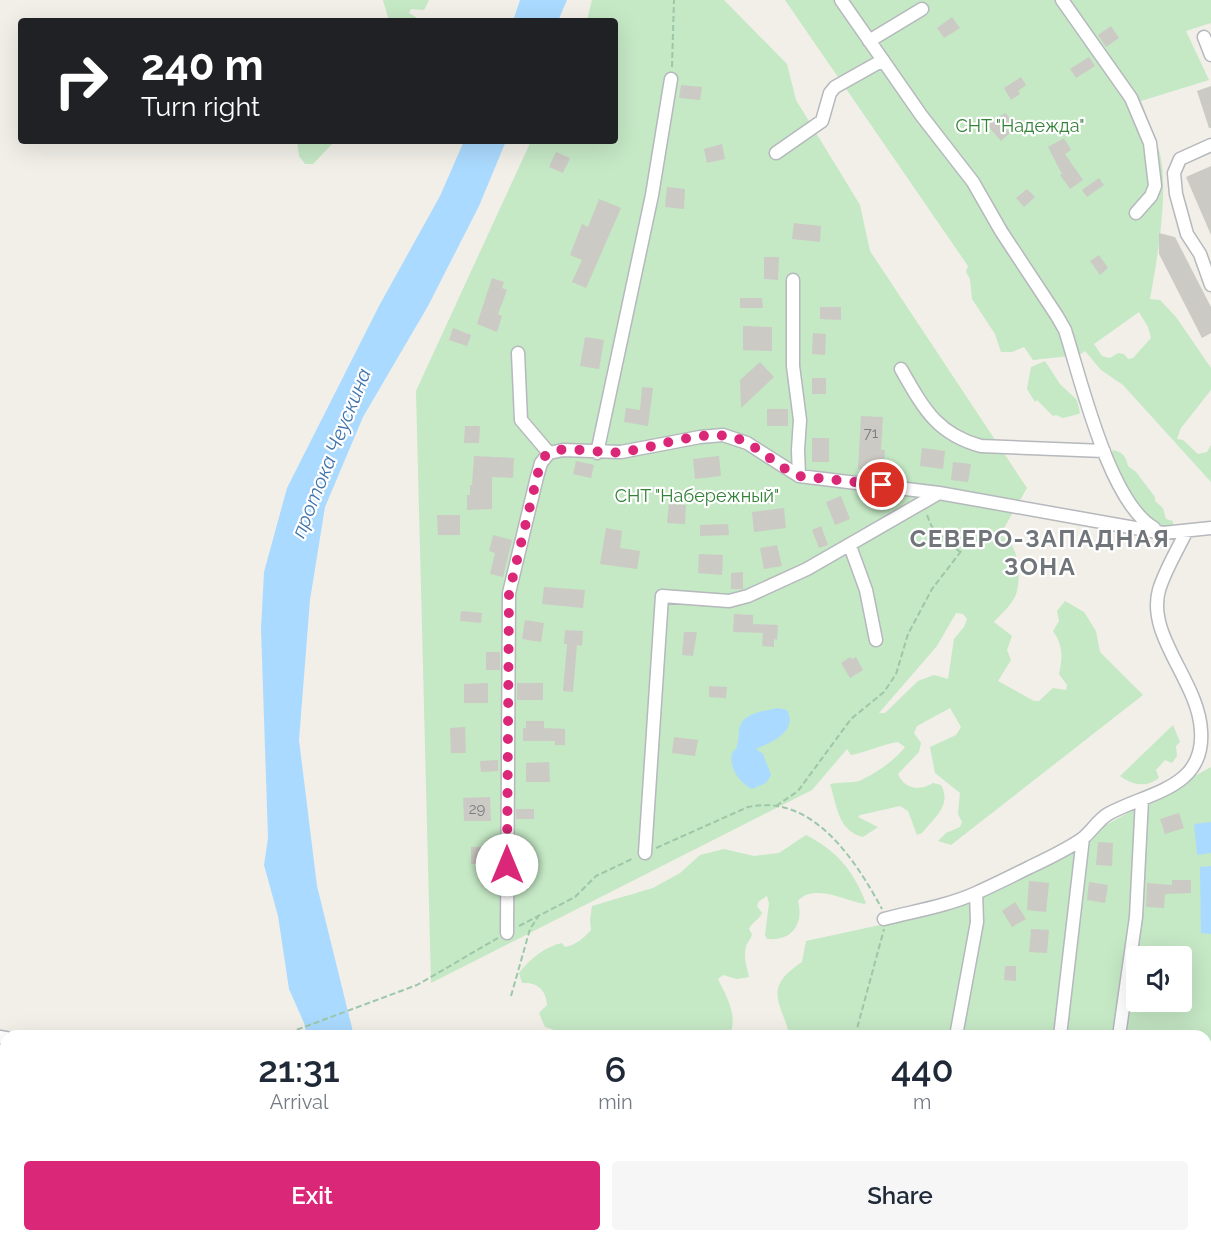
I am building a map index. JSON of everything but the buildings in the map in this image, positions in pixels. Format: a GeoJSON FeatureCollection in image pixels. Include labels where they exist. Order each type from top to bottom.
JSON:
{"type":"FeatureCollection","features":[{"type":"Feature","properties":{"kind":"street"},"geometry":{"type":"LineString","coordinates":[[841,0],[973,182],[1001,231],[1057,316],[1065,330],[1104,451],[1135,513],[1144,522],[1163,534]]}},
{"type":"Feature","properties":{"kind":"street"},"geometry":{"type":"LineString","coordinates":[[1062,0],[1131,99],[1150,143],[1155,186],[1151,196],[1136,213]]}},
{"type":"Feature","properties":{"kind":"street"},"geometry":{"type":"LineString","coordinates":[[869,41],[922,9]]}},
{"type":"Feature","properties":{"kind":"street"},"geometry":{"type":"LineString","coordinates":[[1204,37],[1211,55]]}},
{"type":"Feature","properties":{"kind":"street"},"geometry":{"type":"LineString","coordinates":[[776,153],[822,121],[830,93],[835,87],[883,60]]}},
{"type":"Feature","properties":{"kind":"street"},"geometry":{"type":"LineString","coordinates":[[597,453],[652,195],[671,79]]}},
{"type":"Feature","properties":{"kind":"street"},"geometry":{"type":"LineString","coordinates":[[1211,145],[1179,159],[1174,173],[1176,194],[1187,234],[1206,252],[1211,285]]}},
{"type":"Feature","properties":{"kind":"street"},"geometry":{"type":"LineString","coordinates":[[793,280],[793,366],[800,420],[799,476]]}},
{"type":"Feature","properties":{"kind":"street"},"geometry":{"type":"LineString","coordinates":[[518,353],[521,420],[549,453]]}},
{"type":"Feature","properties":{"kind":"street"},"geometry":{"type":"LineString","coordinates":[[901,369],[933,420],[964,441],[981,446],[1104,451]]}},
{"type":"Feature","properties":{"kind":"street"},"geometry":{"type":"LineString","coordinates":[[507,933],[509,593],[537,477],[541,463],[549,453],[563,450],[597,453],[621,452],[700,437],[723,435],[747,443],[799,476],[939,493],[1163,534],[1211,528]]}},
{"type":"Feature","properties":{"kind":"street"},"geometry":{"type":"LineString","coordinates":[[645,853],[662,596],[729,601],[748,596],[807,569],[939,493]]}},
{"type":"Feature","properties":{"kind":"street"},"geometry":{"type":"LineString","coordinates":[[884,919],[947,904],[976,894],[1083,838],[1106,815],[1176,784],[1191,772],[1199,758],[1202,731],[1196,702],[1162,634],[1156,615],[1159,591],[1186,532]]}},
{"type":"Feature","properties":{"kind":"street"},"geometry":{"type":"LineString","coordinates":[[849,546],[866,590],[876,640]]}},
{"type":"Feature","properties":{"kind":"street"},"geometry":{"type":"LineString","coordinates":[[1120,1030],[1136,917],[1142,799]]}},
{"type":"Feature","properties":{"kind":"street"},"geometry":{"type":"LineString","coordinates":[[1061,1030],[1083,838]]}},
{"type":"Feature","properties":{"kind":"street"},"geometry":{"type":"LineString","coordinates":[[957,1030],[977,922],[976,894]]}},
{"type":"Feature","properties":{"kind":"path"},"geometry":{"type":"LineString","coordinates":[[671,79],[674,0]]}},
{"type":"Feature","properties":{"kind":"path"},"geometry":{"type":"LineString","coordinates":[[922,502],[932,527],[960,552]]}},
{"type":"Feature","properties":{"kind":"path"},"geometry":{"type":"LineString","coordinates":[[776,806],[798,791],[851,718],[884,692],[896,674],[908,634],[932,589],[972,537]]}},
{"type":"Feature","properties":{"kind":"path"},"geometry":{"type":"LineString","coordinates":[[293,1030],[417,985],[540,914],[575,897],[596,876],[728,814],[759,805],[776,806],[799,814],[820,827],[840,844],[874,894],[884,919],[884,928],[857,1030]]}},
{"type":"Feature","properties":{"kind":"path"},"geometry":{"type":"LineString","coordinates":[[511,996],[530,929],[540,914]]}},
{"type":"Feature","properties":{"kind":"green space"},"geometry":{"type":"Polygon","coordinates":[[[383,0],[429,0],[424,10],[411,9],[409,13],[417,18],[388,18],[383,0]]]}},
{"type":"Feature","properties":{"kind":"green space","name":"СНТ \"Набережный\""},"geometry":{"type":"Polygon","coordinates":[[[592,0],[724,0],[787,64],[796,100],[860,205],[870,251],[1027,488],[1000,535],[1011,544],[1015,551],[1019,577],[1014,599],[994,622],[1012,636],[1007,650],[1011,660],[998,681],[1034,701],[1039,701],[1053,688],[1066,690],[1067,685],[1059,674],[1060,646],[1053,631],[1059,621],[1057,611],[1065,601],[1084,612],[1096,631],[1100,652],[1143,695],[951,845],[938,841],[946,833],[960,827],[962,822],[958,814],[960,793],[935,773],[930,747],[956,735],[961,727],[950,708],[917,726],[914,733],[921,743],[919,752],[898,774],[905,783],[913,788],[933,783],[941,785],[944,792],[941,810],[922,833],[917,835],[908,811],[900,806],[860,815],[858,817],[878,827],[863,837],[848,829],[837,809],[830,784],[857,782],[878,771],[905,747],[898,742],[851,755],[847,749],[812,790],[431,983],[416,391],[530,144],[618,144],[618,18],[588,18],[592,0]],[[956,613],[937,646],[879,713],[885,713],[918,681],[934,675],[948,679],[954,639],[964,627],[967,619],[963,614],[956,613]]]}},
{"type":"Feature","properties":{"kind":"green space","name":"СНТ \"Надежда\""},"geometry":{"type":"Polygon","coordinates":[[[785,0],[1211,0],[1211,23],[1186,31],[1209,80],[1141,101],[1160,154],[1163,187],[1161,226],[1150,299],[1160,300],[1176,317],[1211,368],[1211,390],[1181,428],[1177,439],[1183,440],[1198,454],[1207,452],[1211,445],[1211,482],[1123,385],[1101,370],[1085,351],[1079,355],[1033,360],[1024,347],[1012,352],[1001,352],[995,334],[972,299],[970,279],[966,272],[968,266],[785,0]],[[1139,312],[1094,344],[1102,356],[1110,358],[1118,353],[1124,354],[1128,359],[1133,358],[1151,338],[1148,327],[1139,312]]]}},
{"type":"Feature","properties":{"kind":"green space"},"geometry":{"type":"Polygon","coordinates":[[[297,144],[332,144],[313,164],[305,164],[299,156],[297,144]]]}},
{"type":"Feature","properties":{"kind":"green space"},"geometry":{"type":"Polygon","coordinates":[[[1045,361],[1060,384],[1077,400],[1079,414],[1063,418],[1053,416],[1037,400],[1035,402],[1027,389],[1031,367],[1045,361]]]}},
{"type":"Feature","properties":{"kind":"green space"},"geometry":{"type":"Polygon","coordinates":[[[1113,450],[1124,455],[1128,466],[1136,472],[1155,497],[1155,501],[1163,508],[1166,519],[1173,521],[1173,524],[1167,527],[1157,527],[1143,511],[1125,486],[1110,458],[1113,450]]]}},
{"type":"Feature","properties":{"kind":"green space"},"geometry":{"type":"Polygon","coordinates":[[[1173,725],[1180,742],[1176,746],[1177,756],[1172,763],[1165,760],[1156,770],[1159,778],[1149,783],[1139,784],[1129,782],[1120,776],[1173,725]]]}},
{"type":"Feature","properties":{"kind":"green space"},"geometry":{"type":"Polygon","coordinates":[[[1211,767],[1211,1030],[788,1030],[779,1004],[778,987],[782,979],[802,962],[806,941],[917,917],[952,904],[954,909],[1211,767]]]}},
{"type":"Feature","properties":{"kind":"green space"},"geometry":{"type":"Polygon","coordinates":[[[806,835],[817,841],[843,863],[856,881],[866,903],[829,894],[812,893],[798,901],[799,917],[794,929],[783,937],[767,939],[765,935],[769,903],[767,896],[759,901],[757,906],[762,913],[749,929],[752,934],[745,951],[749,977],[737,979],[723,975],[718,979],[732,1011],[731,1030],[554,1030],[545,1027],[539,1013],[547,1005],[545,995],[536,985],[522,983],[519,973],[543,951],[562,943],[565,947],[569,946],[586,936],[591,930],[592,906],[653,888],[680,873],[700,855],[724,849],[754,856],[779,853],[806,835]]]}},
{"type":"Feature","properties":{"kind":"water"},"geometry":{"type":"Polygon","coordinates":[[[520,0],[567,0],[559,18],[514,18],[520,0]]]}},
{"type":"Feature","properties":{"kind":"water","name":"протока Чеускина"},"geometry":{"type":"Polygon","coordinates":[[[463,144],[505,144],[479,206],[428,306],[363,417],[325,507],[310,600],[299,740],[317,886],[353,1030],[306,1030],[289,989],[278,916],[264,865],[268,838],[261,629],[264,572],[287,488],[379,306],[440,196],[463,144]]]}},
{"type":"Feature","properties":{"kind":"water"},"geometry":{"type":"Polygon","coordinates":[[[777,708],[787,710],[789,724],[782,735],[756,749],[763,754],[771,775],[766,783],[752,789],[740,779],[731,759],[738,743],[740,728],[742,722],[749,716],[777,708]]]}},
{"type":"Feature","properties":{"kind":"water"},"geometry":{"type":"Polygon","coordinates":[[[1211,822],[1211,853],[1197,855],[1194,824],[1211,822]]]}},
{"type":"Feature","properties":{"kind":"water"},"geometry":{"type":"Polygon","coordinates":[[[1211,866],[1211,934],[1201,933],[1200,867],[1211,866]]]}},
{"type":"Feature","properties":{"kind":"district","name":"СЕВЕРО-ЗАПАДНАЯ ЗОНА"},"geometry":{"type":"Point","coordinates":[1040,553]}},
{"type":"Feature","properties":{"kind":"route"},"geometry":{"type":"LineString","coordinates":[[507,865],[509,593],[537,477],[541,463],[549,453],[563,450],[597,453],[621,452],[700,437],[723,435],[747,443],[799,476],[882,485]]}}]}
